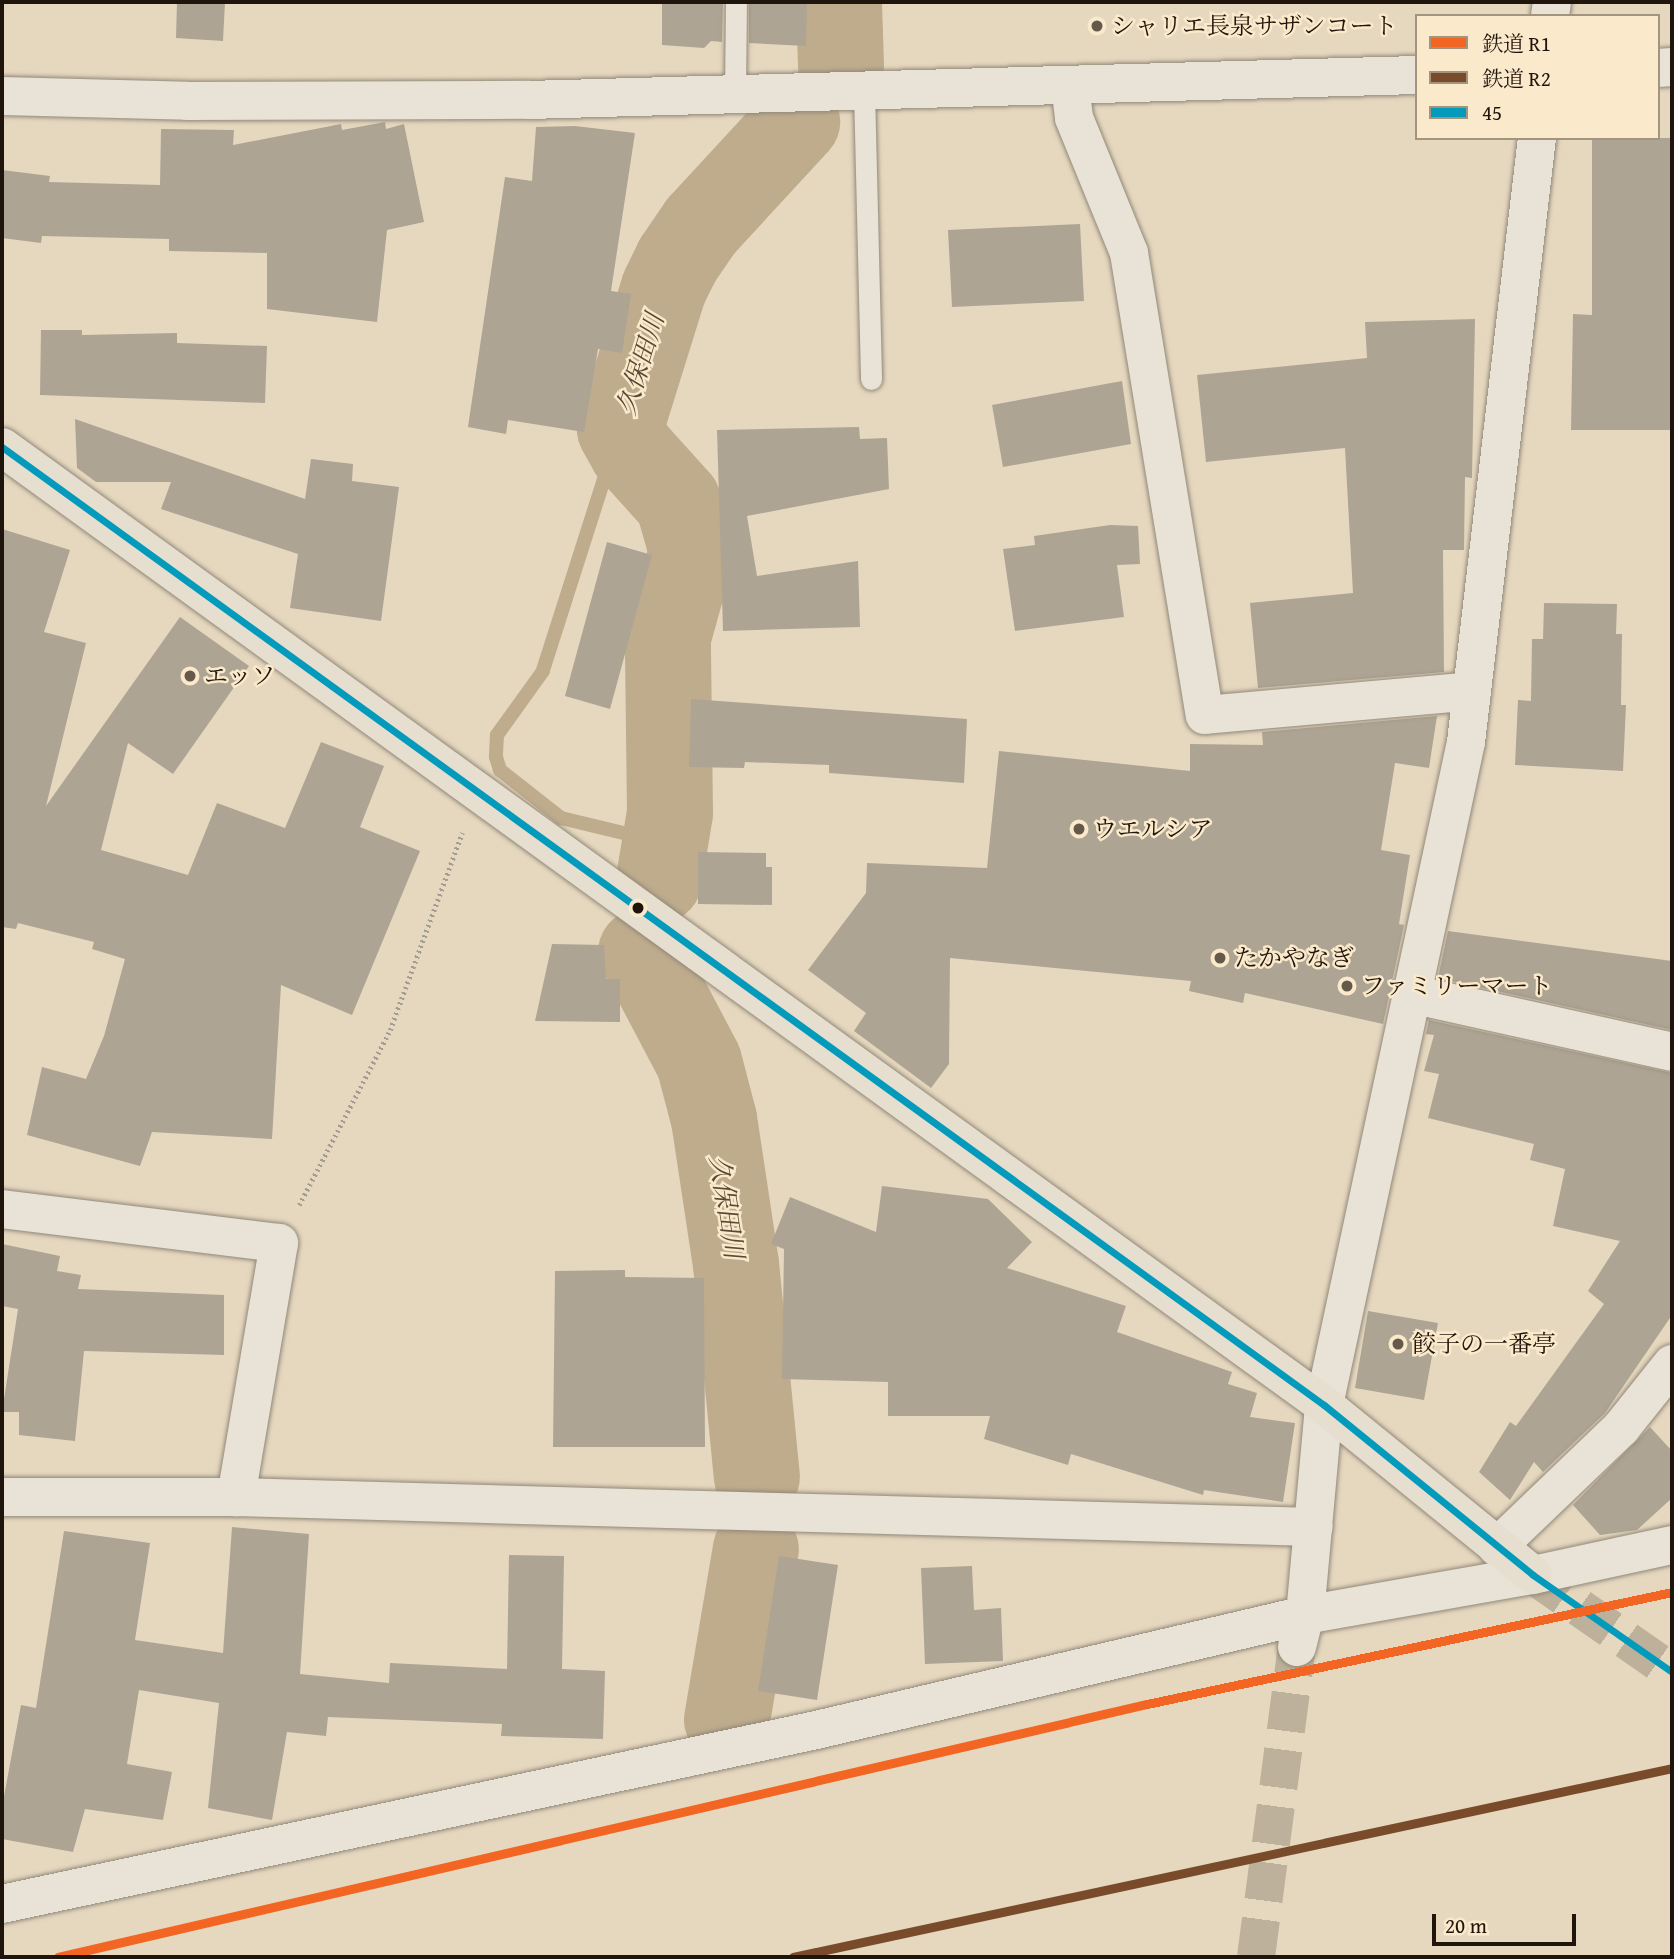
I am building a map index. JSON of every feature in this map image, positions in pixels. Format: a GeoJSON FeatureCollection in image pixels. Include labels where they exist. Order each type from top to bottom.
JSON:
{"type":"FeatureCollection","features":[{"type":"Feature","properties":{"kind":"main road"},"geometry":{"type":"LineString","coordinates":[[2,447],[1324,1405],[1533,1576]]}},
{"type":"Feature","properties":{"kind":"street"},"geometry":{"type":"LineString","coordinates":[[2,96],[228,101],[735,94],[1415,75]]}},
{"type":"Feature","properties":{"kind":"street"},"geometry":{"type":"LineString","coordinates":[[1070,85],[1074,118],[1129,253],[1205,715],[1472,691]]}},
{"type":"Feature","properties":{"kind":"street"},"geometry":{"type":"LineString","coordinates":[[1301,1631],[1314,1527],[1324,1405],[1466,742],[1537,140]]}},
{"type":"Feature","properties":{"kind":"street"},"geometry":{"type":"LineString","coordinates":[[1411,994],[1672,1052]]}},
{"type":"Feature","properties":{"kind":"street"},"geometry":{"type":"LineString","coordinates":[[2,1209],[279,1243],[236,1497]]}},
{"type":"Feature","properties":{"kind":"street"},"geometry":{"type":"LineString","coordinates":[[1497,1547],[1621,1428],[1672,1364]]}},
{"type":"Feature","properties":{"kind":"street"},"geometry":{"type":"LineString","coordinates":[[2,1497],[236,1497],[1314,1527]]}},
{"type":"Feature","properties":{"kind":"street"},"geometry":{"type":"LineString","coordinates":[[2,1904],[811,1731],[1301,1631],[1672,1545]]}},
{"type":"Feature","properties":{"kind":"lane"},"geometry":{"type":"LineString","coordinates":[[735,94],[736,2]]}},
{"type":"Feature","properties":{"kind":"lane"},"geometry":{"type":"LineString","coordinates":[[864,90],[871,379]]}},
{"type":"Feature","properties":{"kind":"path"},"geometry":{"type":"LineString","coordinates":[[279,1243],[390,1030],[478,790]]}},
{"type":"Feature","properties":{"kind":"building"},"geometry":{"type":"Polygon","coordinates":[[[177,2],[225,2],[223,41],[176,38],[177,2]]]}},
{"type":"Feature","properties":{"kind":"building"},"geometry":{"type":"Polygon","coordinates":[[[662,2],[723,2],[722,42],[711,41],[704,48],[662,45],[662,2]]]}},
{"type":"Feature","properties":{"kind":"building"},"geometry":{"type":"Polygon","coordinates":[[[749,2],[807,2],[806,46],[749,43],[749,2]]]}},
{"type":"Feature","properties":{"kind":"building"},"geometry":{"type":"Polygon","coordinates":[[[385,122],[386,129],[404,124],[424,222],[387,230],[377,322],[267,309],[267,253],[169,251],[169,239],[42,236],[41,243],[2,238],[2,170],[50,176],[49,182],[160,185],[161,129],[234,130],[233,145],[341,124],[342,130],[385,122]]]}},
{"type":"Feature","properties":{"kind":"building"},"geometry":{"type":"Polygon","coordinates":[[[575,126],[635,133],[611,291],[631,294],[622,353],[598,349],[584,432],[508,420],[506,434],[468,427],[505,177],[532,181],[536,127],[575,126]]]}},
{"type":"Feature","properties":{"kind":"building"},"geometry":{"type":"Polygon","coordinates":[[[1672,138],[1672,430],[1571,430],[1573,314],[1592,315],[1592,140],[1672,138]]]}},
{"type":"Feature","properties":{"kind":"building"},"geometry":{"type":"Polygon","coordinates":[[[1080,224],[1084,301],[952,307],[948,230],[1080,224]]]}},
{"type":"Feature","properties":{"kind":"building"},"geometry":{"type":"Polygon","coordinates":[[[1475,319],[1472,478],[1465,477],[1464,550],[1443,550],[1444,672],[1258,688],[1250,603],[1353,593],[1345,448],[1206,462],[1197,375],[1367,358],[1365,322],[1475,319]]]}},
{"type":"Feature","properties":{"kind":"building"},"geometry":{"type":"Polygon","coordinates":[[[41,330],[82,330],[82,335],[177,333],[177,343],[267,346],[265,403],[40,395],[41,330]]]}},
{"type":"Feature","properties":{"kind":"building"},"geometry":{"type":"Polygon","coordinates":[[[1122,381],[1131,444],[1003,467],[992,405],[1122,381]]]}},
{"type":"Feature","properties":{"kind":"building"},"geometry":{"type":"Polygon","coordinates":[[[75,419],[305,499],[311,459],[353,464],[352,481],[399,487],[381,621],[290,608],[298,554],[161,509],[171,482],[96,482],[77,468],[75,419]]]}},
{"type":"Feature","properties":{"kind":"building"},"geometry":{"type":"Polygon","coordinates":[[[859,427],[860,439],[887,438],[889,489],[747,516],[757,576],[858,561],[860,627],[723,631],[717,430],[859,427]]]}},
{"type":"Feature","properties":{"kind":"building"},"geometry":{"type":"Polygon","coordinates":[[[1110,525],[1138,526],[1140,564],[1117,565],[1124,617],[1015,631],[1003,549],[1035,545],[1034,536],[1110,525]]]}},
{"type":"Feature","properties":{"kind":"building"},"geometry":{"type":"Polygon","coordinates":[[[2,529],[70,550],[44,632],[86,643],[46,806],[180,617],[249,666],[173,774],[128,743],[101,850],[188,875],[217,803],[285,828],[321,742],[384,766],[360,827],[420,851],[352,1015],[281,985],[272,1139],[152,1132],[140,1166],[27,1135],[42,1067],[86,1079],[104,1036],[125,959],[92,949],[94,942],[18,923],[16,929],[2,927],[2,529]]]}},
{"type":"Feature","properties":{"kind":"building"},"geometry":{"type":"Polygon","coordinates":[[[607,542],[652,555],[610,709],[565,696],[607,542]]]}},
{"type":"Feature","properties":{"kind":"building"},"geometry":{"type":"Polygon","coordinates":[[[1544,603],[1617,604],[1616,634],[1622,634],[1621,705],[1626,705],[1623,771],[1515,765],[1518,700],[1531,701],[1532,639],[1543,639],[1544,603]]]}},
{"type":"Feature","properties":{"kind":"building"},"geometry":{"type":"Polygon","coordinates":[[[691,699],[967,719],[964,783],[829,773],[829,765],[745,762],[744,768],[689,767],[691,699]]]}},
{"type":"Feature","properties":{"kind":"building"},"geometry":{"type":"Polygon","coordinates":[[[1437,716],[1429,768],[1395,763],[1381,850],[1410,855],[1399,924],[1404,925],[1383,1024],[1245,993],[1243,1003],[1189,991],[1191,981],[950,958],[949,1064],[931,1088],[854,1031],[866,1013],[808,970],[866,893],[867,863],[987,868],[999,751],[1190,771],[1190,744],[1263,745],[1262,732],[1437,716]]]}},
{"type":"Feature","properties":{"kind":"building"},"geometry":{"type":"Polygon","coordinates":[[[698,852],[766,853],[766,867],[772,867],[772,905],[698,904],[698,852]]]}},
{"type":"Feature","properties":{"kind":"building"},"geometry":{"type":"Polygon","coordinates":[[[1448,931],[1672,961],[1672,1030],[1438,978],[1448,931]]]}},
{"type":"Feature","properties":{"kind":"building"},"geometry":{"type":"Polygon","coordinates":[[[552,944],[604,945],[606,979],[620,979],[620,1022],[535,1021],[552,944]]]}},
{"type":"Feature","properties":{"kind":"building"},"geometry":{"type":"Polygon","coordinates":[[[1429,1020],[1672,1073],[1672,1315],[1605,1413],[1543,1472],[1534,1462],[1510,1500],[1479,1472],[1510,1422],[1516,1426],[1604,1304],[1588,1291],[1620,1241],[1553,1226],[1565,1169],[1530,1160],[1534,1144],[1428,1118],[1439,1074],[1424,1071],[1434,1035],[1426,1034],[1429,1020]]]}},
{"type":"Feature","properties":{"kind":"building"},"geometry":{"type":"Polygon","coordinates":[[[882,1186],[988,1199],[1032,1242],[1007,1268],[1126,1306],[1117,1332],[1232,1372],[1228,1384],[1257,1393],[1250,1417],[1295,1423],[1283,1502],[1204,1490],[1203,1495],[1071,1454],[1068,1465],[984,1439],[990,1416],[888,1416],[888,1382],[782,1379],[784,1249],[771,1244],[790,1197],[876,1232],[882,1186]]]}},
{"type":"Feature","properties":{"kind":"building"},"geometry":{"type":"Polygon","coordinates":[[[2,1244],[60,1256],[57,1271],[81,1275],[78,1289],[224,1295],[224,1355],[84,1351],[75,1441],[19,1435],[19,1412],[2,1412],[18,1309],[2,1306],[2,1244]]]}},
{"type":"Feature","properties":{"kind":"building"},"geometry":{"type":"Polygon","coordinates":[[[625,1270],[625,1277],[704,1278],[705,1447],[553,1447],[555,1271],[625,1270]]]}},
{"type":"Feature","properties":{"kind":"building","name":"餃子の一番亭"},"geometry":{"type":"Polygon","coordinates":[[[1368,1311],[1438,1323],[1424,1400],[1355,1388],[1368,1311]]]}},
{"type":"Feature","properties":{"kind":"building"},"geometry":{"type":"Polygon","coordinates":[[[1650,1427],[1672,1451],[1672,1498],[1637,1530],[1600,1535],[1573,1505],[1650,1427]]]}},
{"type":"Feature","properties":{"kind":"building"},"geometry":{"type":"Polygon","coordinates":[[[232,1527],[309,1534],[300,1674],[389,1683],[390,1663],[507,1669],[509,1555],[564,1556],[562,1669],[605,1671],[603,1739],[501,1736],[502,1724],[328,1717],[326,1736],[287,1732],[272,1820],[208,1808],[219,1703],[139,1690],[127,1764],[172,1772],[163,1820],[85,1809],[73,1852],[2,1839],[2,1807],[21,1705],[36,1708],[64,1531],[150,1543],[135,1640],[223,1653],[232,1527]]]}},
{"type":"Feature","properties":{"kind":"building"},"geometry":{"type":"Polygon","coordinates":[[[779,1556],[838,1565],[817,1700],[758,1691],[779,1556]]]}},
{"type":"Feature","properties":{"kind":"building"},"geometry":{"type":"Polygon","coordinates":[[[972,1566],[974,1610],[1001,1608],[1003,1661],[925,1664],[921,1568],[972,1566]]]}},
{"type":"Feature","properties":{"kind":"waterway","name":"久保田川"},"geometry":{"type":"LineString","coordinates":[[839,2],[841,66]]}},
{"type":"Feature","properties":{"kind":"waterway","name":"久保田川"},"geometry":{"type":"LineString","coordinates":[[659,880],[670,813],[668,637],[692,551],[678,502],[632,451],[620,429],[664,288],[677,261],[701,226],[797,122]]}},
{"type":"Feature","properties":{"kind":"waterway"},"geometry":{"type":"LineString","coordinates":[[620,429],[543,671],[497,735],[496,757],[500,770],[561,818],[665,843]]}},
{"type":"Feature","properties":{"kind":"waterway","name":"久保田川"},"geometry":{"type":"LineString","coordinates":[[641,952],[699,1062],[714,1119],[736,1264],[757,1477]]}},
{"type":"Feature","properties":{"kind":"waterway","name":"久保田川"},"geometry":{"type":"LineString","coordinates":[[727,1720],[756,1549]]}},
{"type":"Feature","properties":{"kind":"tunnel"},"geometry":{"type":"LineString","coordinates":[[1533,1575],[1672,1672]]}},
{"type":"Feature","properties":{"kind":"tunnel"},"geometry":{"type":"LineString","coordinates":[[1256,1957],[1297,1647]]}},
{"type":"Feature","properties":{"kind":"rail line","name":"R1"},"geometry":{"type":"LineString","coordinates":[[58,1957],[1147,1704],[1672,1592]]}},
{"type":"Feature","properties":{"kind":"rail line","name":"R2"},"geometry":{"type":"LineString","coordinates":[[793,1957],[1672,1768]]}},
{"type":"Feature","properties":{"kind":"transit line","name":"45"},"geometry":{"type":"LineString","coordinates":[[2,447],[1324,1405],[1533,1575],[1672,1672]]}},
{"type":"Feature","properties":{"kind":"place","name":"シャリエ長泉サザンコート"},"geometry":{"type":"Point","coordinates":[1097,26]}},
{"type":"Feature","properties":{"kind":"place","name":"エッソ"},"geometry":{"type":"Point","coordinates":[190,676]}},
{"type":"Feature","properties":{"kind":"place","name":"ウエルシア"},"geometry":{"type":"Point","coordinates":[1079,829]}},
{"type":"Feature","properties":{"kind":"place","name":"たかやなぎ"},"geometry":{"type":"Point","coordinates":[1220,958]}},
{"type":"Feature","properties":{"kind":"place","name":"ファミリーマート"},"geometry":{"type":"Point","coordinates":[1347,986]}},
{"type":"Feature","properties":{"kind":"place","name":"餃子の一番亭"},"geometry":{"type":"Point","coordinates":[1398,1344]}}]}
